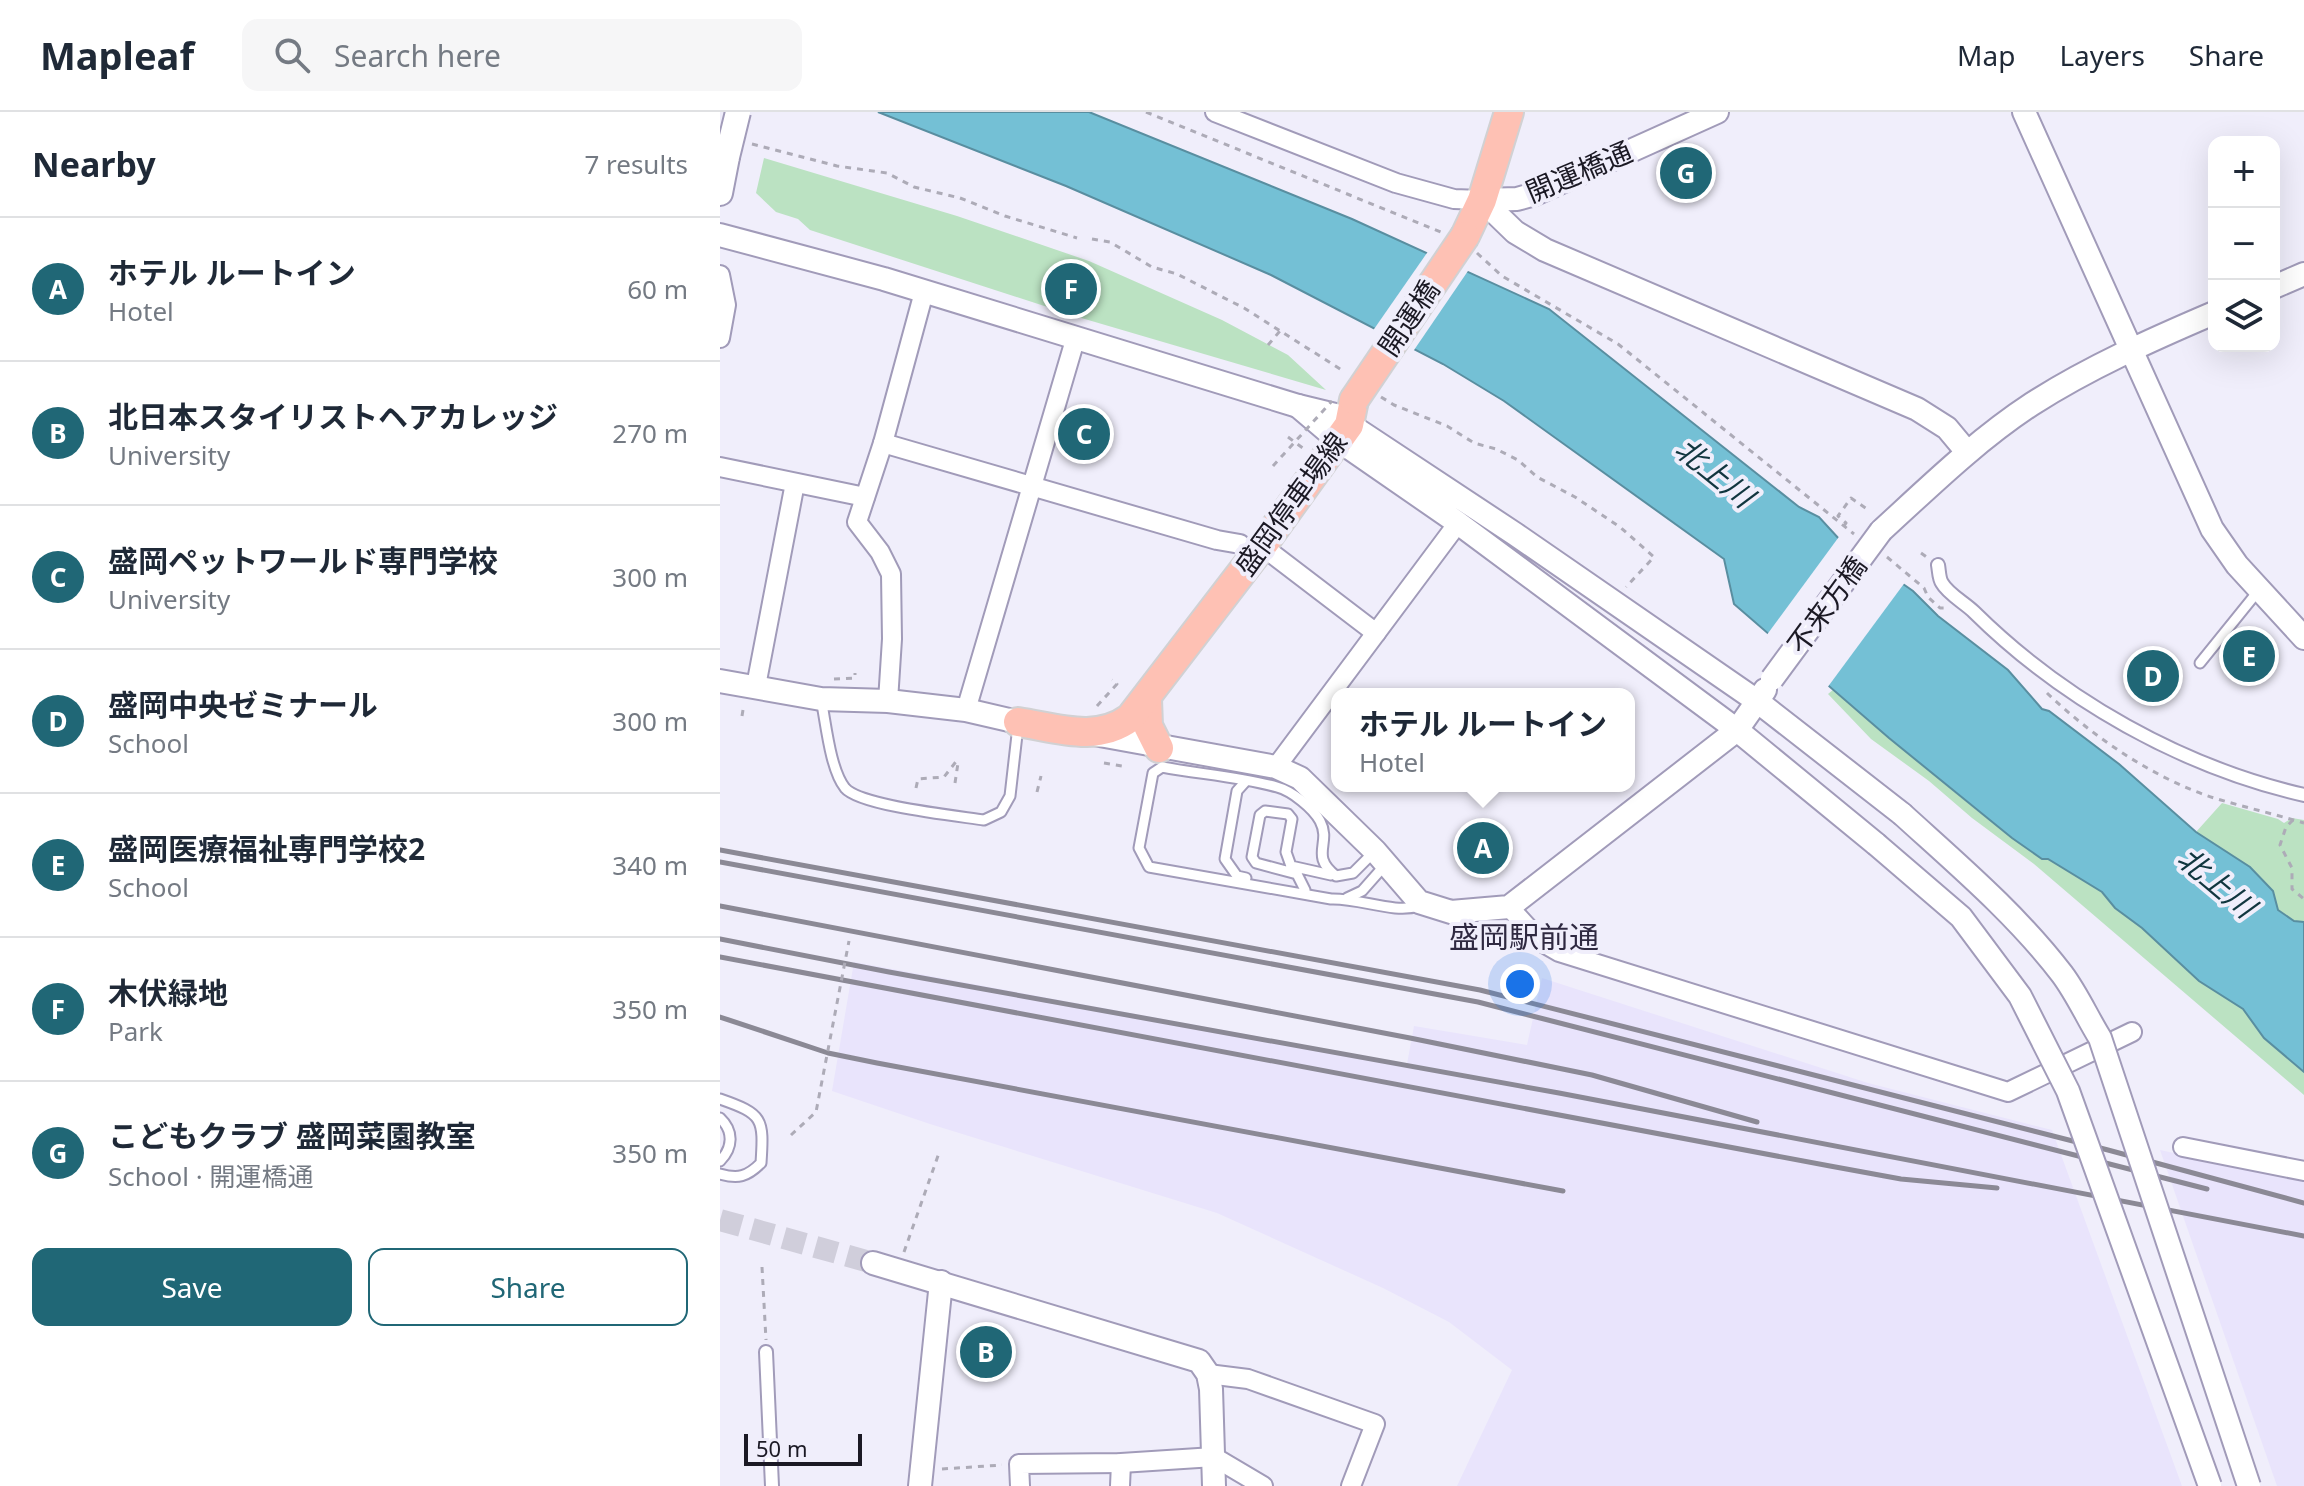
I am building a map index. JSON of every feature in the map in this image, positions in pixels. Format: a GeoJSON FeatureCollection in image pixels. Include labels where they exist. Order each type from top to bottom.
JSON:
{"type":"FeatureCollection","features":[{"type":"Feature","properties":{"kind":"main road"},"geometry":{"type":"LineString","coordinates":[[720,193],[738,112]]}},
{"type":"Feature","properties":{"kind":"main road"},"geometry":{"type":"LineString","coordinates":[[1462,241],[1482,200],[1509,112]]}},
{"type":"Feature","properties":{"kind":"main road","name":"開運橋"},"geometry":{"type":"LineString","coordinates":[[1339,418],[1462,241]]}},
{"type":"Feature","properties":{"kind":"main road","name":"盛岡停車場線"},"geometry":{"type":"LineString","coordinates":[[1120,733],[1339,418]]}},
{"type":"Feature","properties":{"kind":"main road","name":"盛岡停車場線"},"geometry":{"type":"LineString","coordinates":[[1120,733],[1147,699],[1251,545]]}},
{"type":"Feature","properties":{"kind":"main road"},"geometry":{"type":"LineString","coordinates":[[1018,722],[1120,733],[1148,726],[1147,699]]}},
{"type":"Feature","properties":{"kind":"street"},"geometry":{"type":"LineString","coordinates":[[1215,112],[1396,183],[1454,199],[1482,200],[1515,232],[1545,250],[1917,409],[1947,428],[1967,452]]}},
{"type":"Feature","properties":{"kind":"street","name":"開運橋通"},"geometry":{"type":"LineString","coordinates":[[1482,200],[1517,199],[1535,194],[1717,112]]}},
{"type":"Feature","properties":{"kind":"street"},"geometry":{"type":"LineString","coordinates":[[2024,112],[2212,529],[2237,565],[2304,638]]}},
{"type":"Feature","properties":{"kind":"street"},"geometry":{"type":"LineString","coordinates":[[720,235],[924,292],[1339,418],[1515,534],[1757,701],[1902,814],[2027,933],[2064,977],[2100,1038],[2249,1486]]}},
{"type":"Feature","properties":{"kind":"street"},"geometry":{"type":"LineString","coordinates":[[2280,284],[2304,274]]}},
{"type":"Feature","properties":{"kind":"street"},"geometry":{"type":"LineString","coordinates":[[720,275],[726,305],[720,338]]}},
{"type":"Feature","properties":{"kind":"street"},"geometry":{"type":"LineString","coordinates":[[888,701],[892,639],[891,574],[880,552],[857,522],[883,443],[924,292]]}},
{"type":"Feature","properties":{"kind":"street","name":"不来方橋"},"geometry":{"type":"LineString","coordinates":[[1509,907],[1737,730],[1881,531],[1967,452],[2033,403],[2130,351],[2208,316]]}},
{"type":"Feature","properties":{"kind":"street"},"geometry":{"type":"LineString","coordinates":[[966,710],[1075,340]]}},
{"type":"Feature","properties":{"kind":"street"},"geometry":{"type":"LineString","coordinates":[[1339,418],[1458,523],[1737,730],[1961,917],[2020,996],[2068,1091],[2210,1486]]}},
{"type":"Feature","properties":{"kind":"street"},"geometry":{"type":"LineString","coordinates":[[883,443],[1033,484],[1217,540],[1251,545],[1376,633]]}},
{"type":"Feature","properties":{"kind":"street"},"geometry":{"type":"LineString","coordinates":[[720,467],[865,497]]}},
{"type":"Feature","properties":{"kind":"street"},"geometry":{"type":"LineString","coordinates":[[756,686],[795,483]]}},
{"type":"Feature","properties":{"kind":"street"},"geometry":{"type":"LineString","coordinates":[[1335,688],[1458,523]]}},
{"type":"Feature","properties":{"kind":"street"},"geometry":{"type":"LineString","coordinates":[[1938,565],[1941,583],[1987,625],[2055,680],[2111,716],[2202,762],[2271,788],[2304,795]]}},
{"type":"Feature","properties":{"kind":"street"},"geometry":{"type":"LineString","coordinates":[[720,681],[826,689],[888,701],[966,710],[1018,722]]}},
{"type":"Feature","properties":{"kind":"street"},"geometry":{"type":"LineString","coordinates":[[1276,767],[1331,693]]}},
{"type":"Feature","properties":{"kind":"street"},"geometry":{"type":"LineString","coordinates":[[1120,733],[1276,767],[1300,778],[1419,902],[1451,912],[1509,907],[1540,941],[1559,952],[2008,1092],[2132,1032]]}},
{"type":"Feature","properties":{"kind":"street"},"geometry":{"type":"LineString","coordinates":[[2183,1147],[2304,1171]]}},
{"type":"Feature","properties":{"kind":"street"},"geometry":{"type":"LineString","coordinates":[[873,1263],[1199,1361],[1208,1374],[1211,1389],[1214,1486]]}},
{"type":"Feature","properties":{"kind":"street"},"geometry":{"type":"LineString","coordinates":[[920,1486],[941,1282]]}},
{"type":"Feature","properties":{"kind":"street"},"geometry":{"type":"LineString","coordinates":[[766,1352],[772,1486]]}},
{"type":"Feature","properties":{"kind":"street"},"geometry":{"type":"LineString","coordinates":[[1208,1374],[1248,1379],[1375,1424],[1351,1486]]}},
{"type":"Feature","properties":{"kind":"street"},"geometry":{"type":"LineString","coordinates":[[1020,1486],[1019,1464],[1121,1463],[1214,1457],[1263,1486]]}},
{"type":"Feature","properties":{"kind":"street"},"geometry":{"type":"LineString","coordinates":[[1120,1486],[1121,1463]]}},
{"type":"Feature","properties":{"kind":"lane"},"geometry":{"type":"LineString","coordinates":[[2200,663],[2259,590]]}},
{"type":"Feature","properties":{"kind":"lane"},"geometry":{"type":"LineString","coordinates":[[826,689],[837,774],[847,791],[870,802],[984,820],[1001,812],[1010,796],[1018,722]]}},
{"type":"Feature","properties":{"kind":"lane"},"geometry":{"type":"LineString","coordinates":[[1336,876],[1324,867],[1321,857],[1323,833],[1320,821],[1306,805],[1281,788],[1162,767],[1153,773],[1139,848],[1149,867],[1331,899],[1350,898],[1362,891],[1380,858]]}},
{"type":"Feature","properties":{"kind":"lane"},"geometry":{"type":"LineString","coordinates":[[1246,781],[1237,791],[1225,859],[1237,876],[1406,910],[1426,904]]}},
{"type":"Feature","properties":{"kind":"lane"},"geometry":{"type":"LineString","coordinates":[[1305,890],[1297,874],[1256,863],[1252,857],[1260,815],[1265,811],[1288,814],[1292,819],[1286,852],[1291,866],[1336,876],[1353,873],[1380,858]]}},
{"type":"Feature","properties":{"kind":"lane"},"geometry":{"type":"LineString","coordinates":[[720,1099],[746,1108],[761,1122],[763,1133],[761,1163],[750,1174],[736,1178],[720,1174]]}},
{"type":"Feature","properties":{"kind":"lane"},"geometry":{"type":"LineString","coordinates":[[720,1118],[729,1132],[730,1142],[728,1152],[720,1161]]}},
{"type":"Feature","properties":{"kind":"path"},"geometry":{"type":"LineString","coordinates":[[1146,112],[1462,241],[1502,276],[1618,344],[1854,534]]}},
{"type":"Feature","properties":{"kind":"path"},"geometry":{"type":"LineString","coordinates":[[748,143],[837,166],[887,173],[914,187],[960,198],[1005,216],[1077,238]]}},
{"type":"Feature","properties":{"kind":"path"},"geometry":{"type":"LineString","coordinates":[[1092,239],[1110,242],[1152,267],[1177,274],[1244,308],[1335,365]]}},
{"type":"Feature","properties":{"kind":"path"},"geometry":{"type":"LineString","coordinates":[[1268,345],[1280,331]]}},
{"type":"Feature","properties":{"kind":"path"},"geometry":{"type":"LineString","coordinates":[[1390,403],[1518,460],[1537,477],[1575,497],[1620,527],[1654,557],[1625,588]]}},
{"type":"Feature","properties":{"kind":"path"},"geometry":{"type":"LineString","coordinates":[[1273,466],[1339,418]]}},
{"type":"Feature","properties":{"kind":"path"},"geometry":{"type":"LineString","coordinates":[[1844,527],[1846,523],[1838,516],[1851,498],[1867,509]]}},
{"type":"Feature","properties":{"kind":"path"},"geometry":{"type":"LineString","coordinates":[[1887,557],[1924,588],[1928,597],[1940,608],[1954,612]]}},
{"type":"Feature","properties":{"kind":"path"},"geometry":{"type":"LineString","coordinates":[[826,689],[855,678],[855,673]]}},
{"type":"Feature","properties":{"kind":"path"},"geometry":{"type":"LineString","coordinates":[[1104,763],[1120,733],[1117,684],[1112,680]]}},
{"type":"Feature","properties":{"kind":"path"},"geometry":{"type":"LineString","coordinates":[[742,716],[743,710]]}},
{"type":"Feature","properties":{"kind":"path"},"geometry":{"type":"LineString","coordinates":[[916,788],[918,779],[944,777],[958,759],[955,783]]}},
{"type":"Feature","properties":{"kind":"path"},"geometry":{"type":"LineString","coordinates":[[1037,792],[1041,776]]}},
{"type":"Feature","properties":{"kind":"path"},"geometry":{"type":"LineString","coordinates":[[2304,823],[2293,820],[2286,827],[2280,845],[2294,874],[2292,889],[2304,899]]}},
{"type":"Feature","properties":{"kind":"path"},"geometry":{"type":"LineString","coordinates":[[791,1135],[816,1112],[849,941]]}},
{"type":"Feature","properties":{"kind":"path"},"geometry":{"type":"LineString","coordinates":[[904,1252],[939,1153]]}},
{"type":"Feature","properties":{"kind":"path"},"geometry":{"type":"LineString","coordinates":[[762,1267],[766,1352]]}},
{"type":"Feature","properties":{"kind":"path"},"geometry":{"type":"LineString","coordinates":[[938,1469],[1019,1464]]}},
{"type":"Feature","properties":{"kind":"shaded area"},"geometry":{"type":"Polygon","coordinates":[[[854,962],[1407,1064],[1414,1026],[1527,1045],[1542,978],[1868,1083],[2052,1130],[2182,1486],[1457,1486],[1512,1370],[1449,1322],[1383,1288],[1217,1213],[832,1091],[854,962]]]}},
{"type":"Feature","properties":{"kind":"shaded area"},"geometry":{"type":"Polygon","coordinates":[[[2160,1150],[2304,1181],[2304,1486],[2277,1486],[2160,1150]]]}},
{"type":"Feature","properties":{"kind":"green space"},"geometry":{"type":"Polygon","coordinates":[[[764,158],[957,216],[1089,261],[1222,320],[1288,355],[1326,390],[1078,317],[810,230],[798,219],[776,212],[756,193],[764,158]]]}},
{"type":"Feature","properties":{"kind":"green space"},"geometry":{"type":"Polygon","coordinates":[[[1834,689],[1978,811],[2033,852],[2102,892],[2115,908],[2142,928],[2199,981],[2243,1009],[2264,1038],[2304,1072],[2304,1095],[2034,864],[1871,739],[1828,694],[1834,689]]]}},
{"type":"Feature","properties":{"kind":"green space"},"geometry":{"type":"Polygon","coordinates":[[[2222,803],[2284,823],[2292,818],[2304,820],[2304,922],[2294,921],[2278,910],[2272,891],[2196,832],[2222,803]]]}},
{"type":"Feature","properties":{"kind":"water","name":"北上川"},"geometry":{"type":"Polygon","coordinates":[[[878,112],[1089,112],[1352,219],[1549,309],[1799,507],[1819,517],[1840,540],[1913,591],[1938,616],[2008,670],[2042,709],[2049,711],[2119,764],[2196,832],[2250,867],[2273,891],[2278,910],[2294,921],[2304,922],[2304,1072],[2264,1038],[2243,1009],[2199,981],[2142,928],[2115,908],[2102,892],[2048,859],[2042,859],[2012,838],[1889,738],[1734,604],[1724,559],[1504,401],[1443,364],[1271,275],[1066,186],[878,112]]]}},
{"type":"Feature","properties":{"kind":"pier"},"geometry":{"type":"Polygon","coordinates":[[[1429,250],[1470,268],[1412,353],[1372,332],[1429,250]]]}},
{"type":"Feature","properties":{"kind":"pier"},"geometry":{"type":"Polygon","coordinates":[[[1841,534],[1906,581],[1827,688],[1766,636],[1841,534]]]}},
{"type":"Feature","properties":{"kind":"tunnel"},"geometry":{"type":"LineString","coordinates":[[720,1220],[873,1263]]}},
{"type":"Feature","properties":{"kind":"railway"},"geometry":{"type":"LineString","coordinates":[[720,850],[1480,990],[2304,1203]]}},
{"type":"Feature","properties":{"kind":"railway"},"geometry":{"type":"LineString","coordinates":[[720,862],[1478,1002],[2207,1189]]}},
{"type":"Feature","properties":{"kind":"railway"},"geometry":{"type":"LineString","coordinates":[[720,906],[1592,1075],[1757,1122]]}},
{"type":"Feature","properties":{"kind":"railway"},"geometry":{"type":"LineString","coordinates":[[720,939],[1559,1093],[2304,1236]]}},
{"type":"Feature","properties":{"kind":"railway"},"geometry":{"type":"LineString","coordinates":[[720,957],[1901,1179],[1997,1188]]}},
{"type":"Feature","properties":{"kind":"railway"},"geometry":{"type":"LineString","coordinates":[[720,1017],[828,1053],[1563,1191]]}},
{"type":"Feature","properties":{"kind":"place","name":"こどもクラブ 盛岡菜園教室"},"geometry":{"type":"Point","coordinates":[1686,173]}},
{"type":"Feature","properties":{"kind":"place","name":"木伏緑地"},"geometry":{"type":"Point","coordinates":[1071,289]}},
{"type":"Feature","properties":{"kind":"place","name":"盛岡ペットワールド専門学校"},"geometry":{"type":"Point","coordinates":[1084,434]}},
{"type":"Feature","properties":{"kind":"place","name":"盛岡医療福祉専門学校2"},"geometry":{"type":"Point","coordinates":[2249,656]}},
{"type":"Feature","properties":{"kind":"place","name":"盛岡中央ゼミナール"},"geometry":{"type":"Point","coordinates":[2153,676]}},
{"type":"Feature","properties":{"kind":"place","name":"ホテル ルートイン"},"geometry":{"type":"Point","coordinates":[1483,848]}},
{"type":"Feature","properties":{"kind":"place","name":"北日本スタイリストヘアカレッジ"},"geometry":{"type":"Point","coordinates":[986,1352]}},
{"type":"Feature","properties":{"kind":"district","name":"盛岡駅前通"},"geometry":{"type":"Point","coordinates":[1524,938]}}]}
